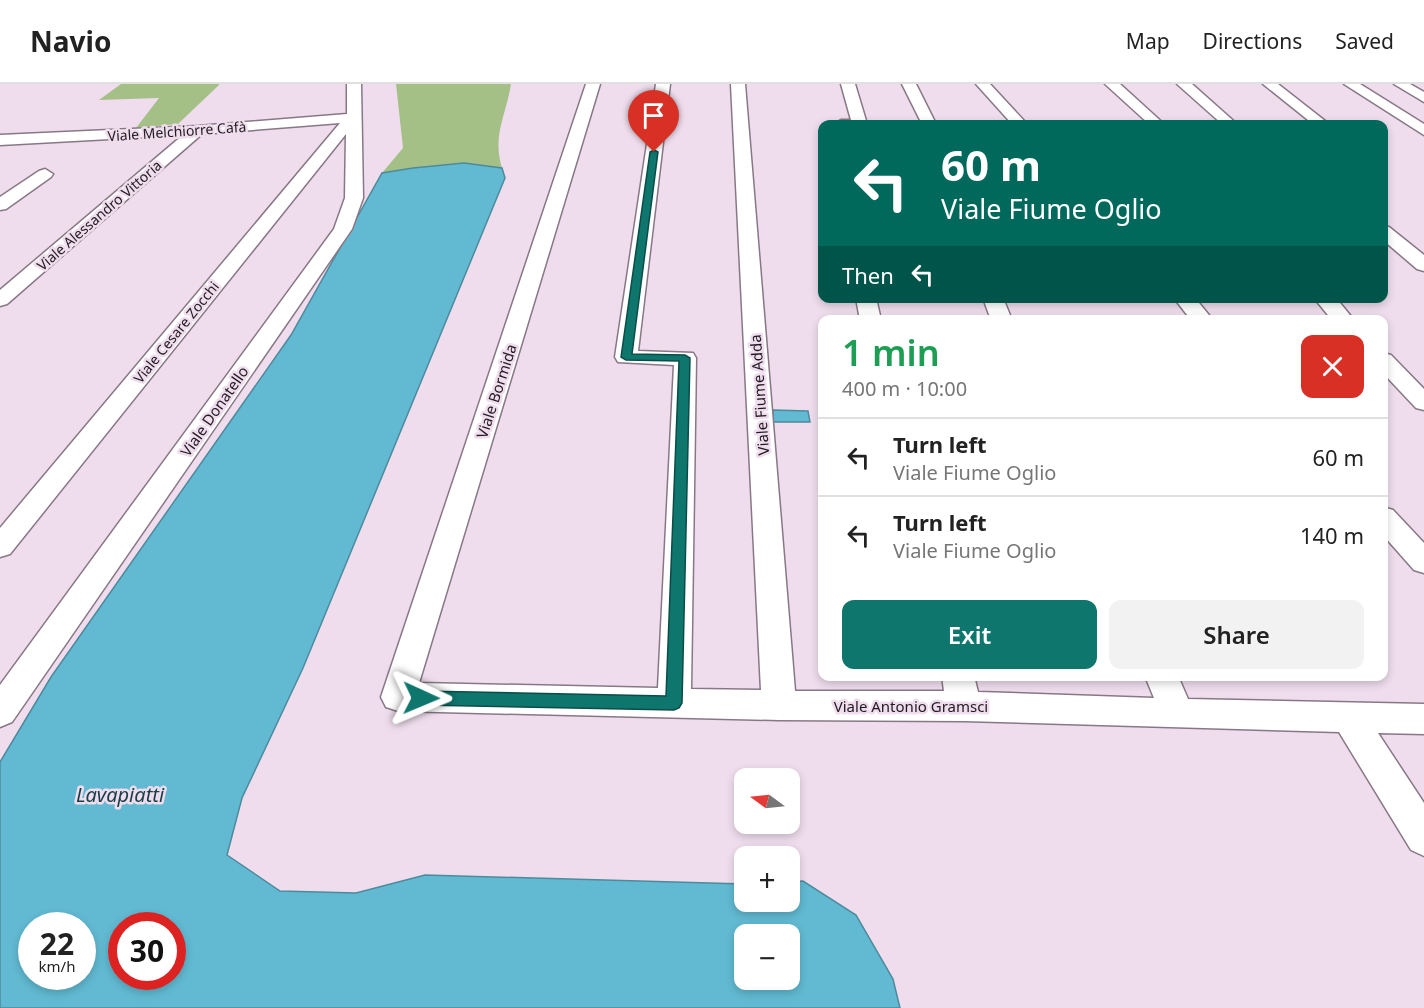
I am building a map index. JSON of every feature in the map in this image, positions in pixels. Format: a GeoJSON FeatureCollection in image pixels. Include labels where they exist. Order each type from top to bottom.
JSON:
{"type":"FeatureCollection","features":[{"type":"Feature","properties":{"kind":"street","name":"Viale Donatello"},"geometry":{"type":"LineString","coordinates":[[0,712],[343,229],[354,198],[354,84]]}},
{"type":"Feature","properties":{"kind":"street","name":"Viale Bormida"},"geometry":{"type":"LineString","coordinates":[[398,698],[593,84]]}},
{"type":"Feature","properties":{"kind":"street"},"geometry":{"type":"LineString","coordinates":[[663,84],[626,357],[685,358],[674,703]]}},
{"type":"Feature","properties":{"kind":"street","name":"Viale Fiume Adda"},"geometry":{"type":"LineString","coordinates":[[738,84],[779,705]]}},
{"type":"Feature","properties":{"kind":"street"},"geometry":{"type":"LineString","coordinates":[[848,84],[859,120]]}},
{"type":"Feature","properties":{"kind":"street"},"geometry":{"type":"LineString","coordinates":[[909,84],[927,120]]}},
{"type":"Feature","properties":{"kind":"street"},"geometry":{"type":"LineString","coordinates":[[983,84],[1016,120]]}},
{"type":"Feature","properties":{"kind":"street"},"geometry":{"type":"LineString","coordinates":[[1112,84],[1152,120]]}},
{"type":"Feature","properties":{"kind":"street"},"geometry":{"type":"LineString","coordinates":[[1184,84],[1225,120]]}},
{"type":"Feature","properties":{"kind":"street"},"geometry":{"type":"LineString","coordinates":[[1270,84],[1317,120]]}},
{"type":"Feature","properties":{"kind":"street"},"geometry":{"type":"LineString","coordinates":[[1350,84],[1424,131]]}},
{"type":"Feature","properties":{"kind":"street"},"geometry":{"type":"LineString","coordinates":[[1401,84],[1424,98]]}},
{"type":"Feature","properties":{"kind":"street","name":"Viale Melchiorre Cafà"},"geometry":{"type":"LineString","coordinates":[[0,140],[198,130],[354,118]]}},
{"type":"Feature","properties":{"kind":"street","name":"Viale Cesare Zocchi"},"geometry":{"type":"LineString","coordinates":[[0,547],[333,139],[354,118]]}},
{"type":"Feature","properties":{"kind":"street","name":"Viale Alessandro Vittoria"},"geometry":{"type":"LineString","coordinates":[[0,300],[198,130]]}},
{"type":"Feature","properties":{"kind":"street"},"geometry":{"type":"LineString","coordinates":[[0,205],[42,172],[77,137]]}},
{"type":"Feature","properties":{"kind":"street"},"geometry":{"type":"LineString","coordinates":[[1388,235],[1424,265]]}},
{"type":"Feature","properties":{"kind":"street"},"geometry":{"type":"LineString","coordinates":[[1188,303],[1199,315]]}},
{"type":"Feature","properties":{"kind":"street"},"geometry":{"type":"LineString","coordinates":[[1329,303],[1339,315]]}},
{"type":"Feature","properties":{"kind":"street"},"geometry":{"type":"LineString","coordinates":[[1388,365],[1424,403]]}},
{"type":"Feature","properties":{"kind":"street"},"geometry":{"type":"LineString","coordinates":[[1388,522],[1424,562]]}},
{"type":"Feature","properties":{"kind":"street"},"geometry":{"type":"LineString","coordinates":[[1163,681],[1178,714]]}},
{"type":"Feature","properties":{"kind":"street","name":"Viale Antonio Gramsci"},"geometry":{"type":"LineString","coordinates":[[398,698],[779,705],[961,691],[1178,714],[1424,719]]}},
{"type":"Feature","properties":{"kind":"street"},"geometry":{"type":"LineString","coordinates":[[1348,717],[1424,837]]}},
{"type":"Feature","properties":{"kind":"green space"},"geometry":{"type":"Polygon","coordinates":[[[121,84],[219,85],[178,124],[136,128],[159,98],[99,100],[121,84]]]}},
{"type":"Feature","properties":{"kind":"green space"},"geometry":{"type":"Polygon","coordinates":[[[396,84],[511,84],[499,135],[499,156],[502,168],[464,163],[382,173],[403,148],[396,84]]]}},
{"type":"Feature","properties":{"kind":"water","name":"Lavapiatti"},"geometry":{"type":"Polygon","coordinates":[[[464,163],[502,168],[505,178],[303,668],[242,798],[227,855],[280,891],[356,893],[425,875],[734,884],[734,912],[800,912],[800,881],[803,881],[856,915],[893,979],[900,1008],[0,1008],[0,762],[51,677],[291,335],[382,173],[464,163]]]}},
{"type":"Feature","properties":{"kind":"water"},"geometry":{"type":"Polygon","coordinates":[[[773,410],[808,411],[810,422],[773,422],[773,410]]]}},
{"type":"Feature","properties":{"kind":"route"},"geometry":{"type":"LineString","coordinates":[[421,698],[674,703],[685,358],[626,357],[654,152]]}}]}
